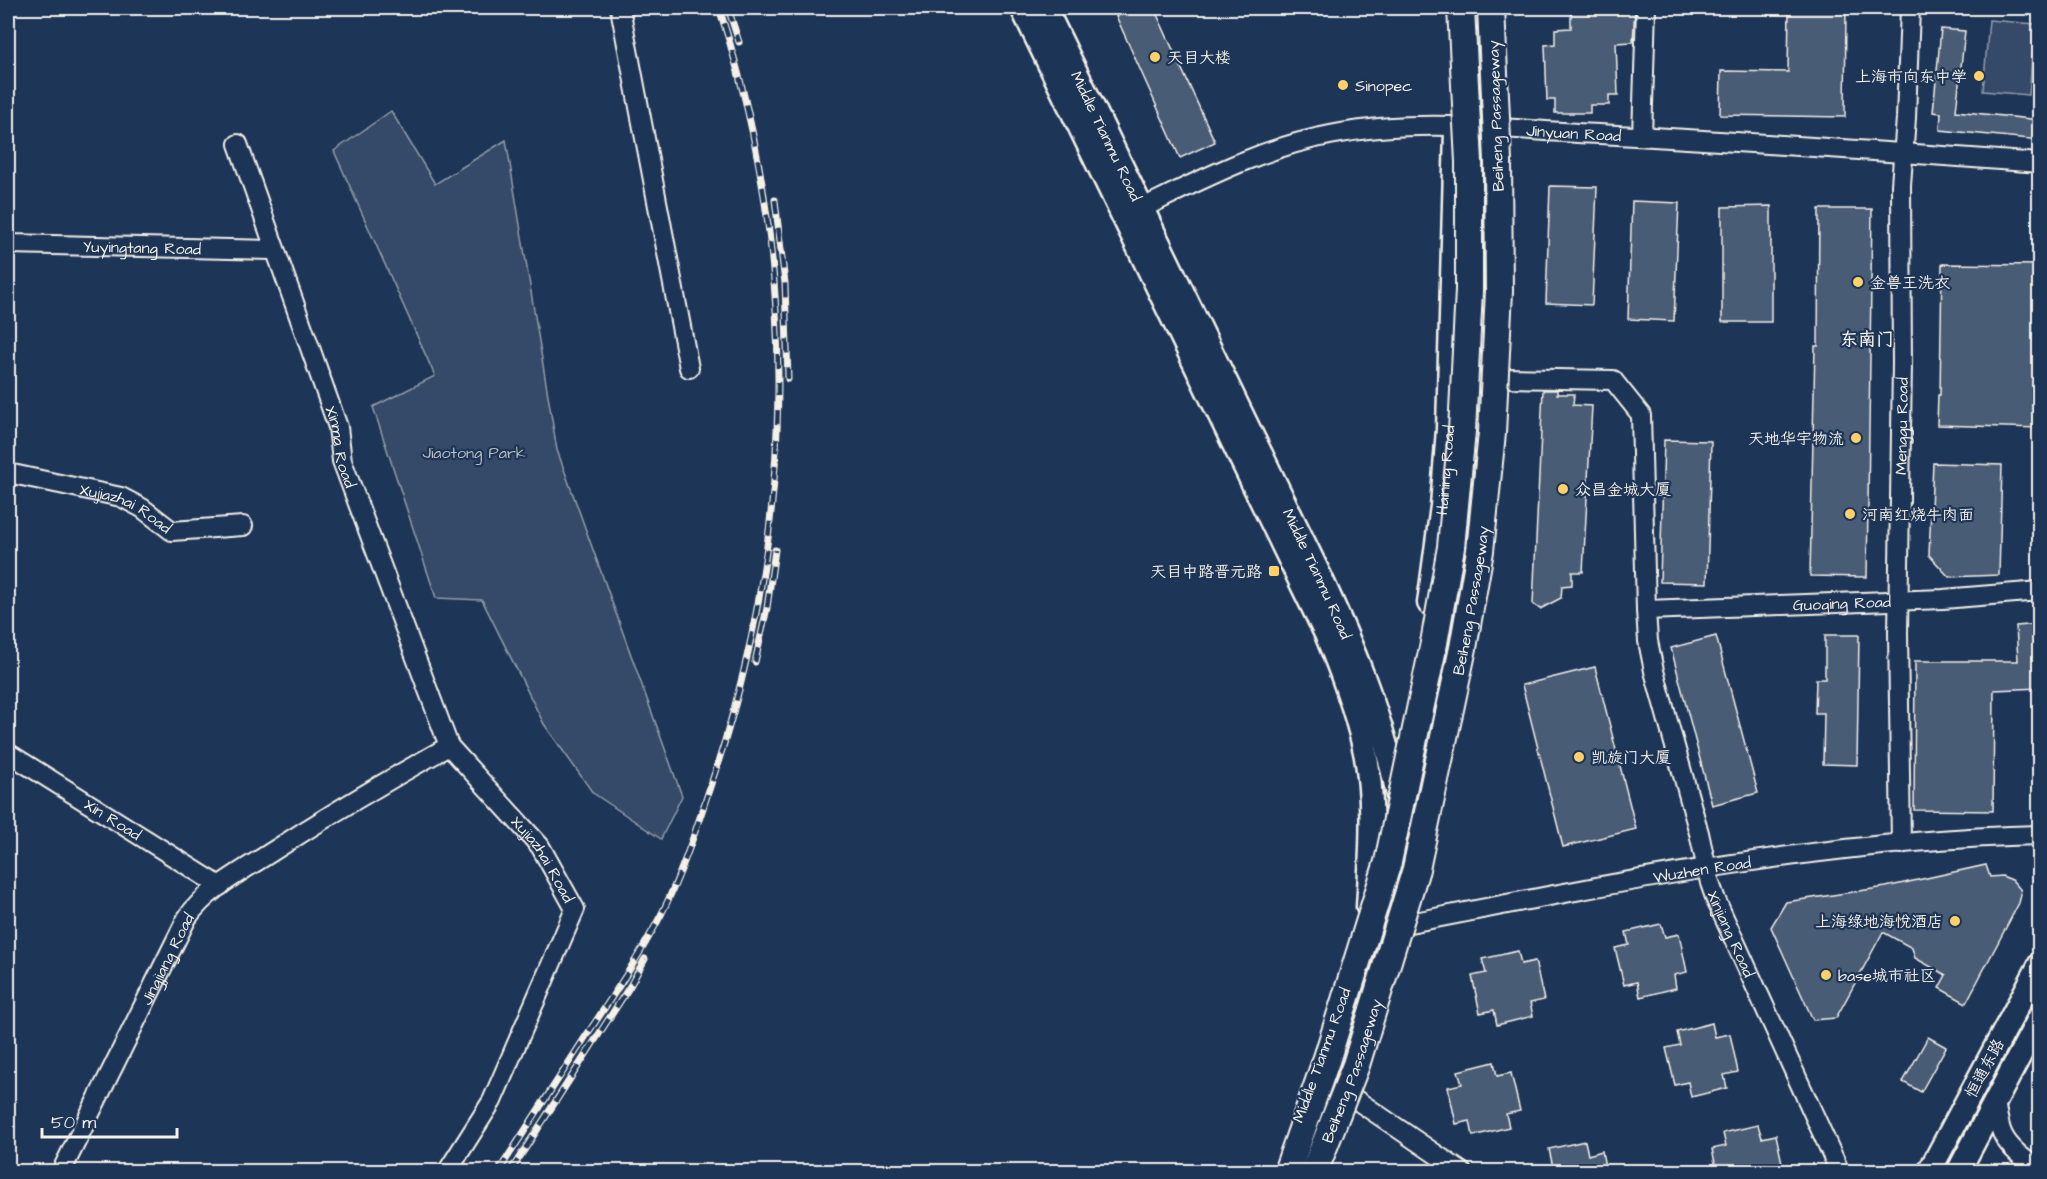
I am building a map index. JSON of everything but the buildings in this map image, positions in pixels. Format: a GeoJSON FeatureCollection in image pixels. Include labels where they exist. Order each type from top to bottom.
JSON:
{"type":"FeatureCollection","features":[{"type":"Feature","properties":{"kind":"highway","name":"Beiheng Passageway"},"geometry":{"type":"LineString","coordinates":[[1287,1172],[1328,1058],[1388,862],[1434,643],[1451,547],[1462,431],[1469,290],[1469,162],[1461,8]]}},
{"type":"Feature","properties":{"kind":"highway","name":"Beiheng Passageway"},"geometry":{"type":"LineString","coordinates":[[1314,1172],[1356,1065],[1416,869],[1459,670],[1480,550],[1492,433],[1499,291],[1498,161],[1491,8]]}},
{"type":"Feature","properties":{"kind":"highway"},"geometry":{"type":"LineString","coordinates":[[1272,1172],[1328,1058]]}},
{"type":"Feature","properties":{"kind":"highway"},"geometry":{"type":"LineString","coordinates":[[1333,1172],[1356,1065]]}},
{"type":"Feature","properties":{"kind":"main road","name":"Middle Tianmu Road"},"geometry":{"type":"LineString","coordinates":[[1022,8],[1132,213],[1344,626],[1369,687],[1395,778],[1410,922],[1393,986],[1322,1172]]}},
{"type":"Feature","properties":{"kind":"main road","name":"Middle Tianmu Road"},"geometry":{"type":"LineString","coordinates":[[1045,8],[1132,213],[1326,634],[1348,692],[1364,744],[1370,790],[1372,836],[1367,926],[1280,1172]]}},
{"type":"Feature","properties":{"kind":"main road","name":"Haining Road"},"geometry":{"type":"LineString","coordinates":[[1367,926],[1383,831],[1419,657],[1442,506],[1448,429],[1456,127],[1451,8]]}},
{"type":"Feature","properties":{"kind":"main road"},"geometry":{"type":"LineString","coordinates":[[1410,922],[1442,793],[1482,586],[1496,491],[1503,378],[1508,166],[1500,92],[1497,8]]}},
{"type":"Feature","properties":{"kind":"main road","name":"恒通东路"},"geometry":{"type":"LineString","coordinates":[[1929,1172],[2040,964]]}},
{"type":"Feature","properties":{"kind":"main road"},"geometry":{"type":"LineString","coordinates":[[1958,1172],[2040,1017]]}},
{"type":"Feature","properties":{"kind":"street"},"geometry":{"type":"LineString","coordinates":[[620,8],[689,368]]}},
{"type":"Feature","properties":{"kind":"street"},"geometry":{"type":"LineString","coordinates":[[1642,136],[1646,8]]}},
{"type":"Feature","properties":{"kind":"street","name":"Menggu Road"},"geometry":{"type":"LineString","coordinates":[[1901,844],[1899,601],[1902,364],[1901,185],[1910,8]]}},
{"type":"Feature","properties":{"kind":"street","name":"Jinyuan Road"},"geometry":{"type":"LineString","coordinates":[[1132,213],[1235,165],[1306,140],[1354,130],[1401,126],[1504,128],[1903,152],[2040,163]]}},
{"type":"Feature","properties":{"kind":"street","name":"Xinma Road"},"geometry":{"type":"LineString","coordinates":[[238,144],[338,427],[342,461],[449,746]]}},
{"type":"Feature","properties":{"kind":"street","name":"Yuyingtang Road"},"geometry":{"type":"LineString","coordinates":[[8,244],[274,250]]}},
{"type":"Feature","properties":{"kind":"street","name":"Xinjiang Road"},"geometry":{"type":"LineString","coordinates":[[1503,378],[1613,380],[1641,415],[1646,610],[1654,671],[1716,900],[1840,1172]]}},
{"type":"Feature","properties":{"kind":"street","name":"Xujiazhai Road"},"geometry":{"type":"LineString","coordinates":[[8,473],[121,497],[142,508],[172,531],[243,526]]}},
{"type":"Feature","properties":{"kind":"street","name":"Guoqing Road"},"geometry":{"type":"LineString","coordinates":[[1646,610],[1899,601],[2040,591]]}},
{"type":"Feature","properties":{"kind":"street","name":"Jingjiang Road"},"geometry":{"type":"LineString","coordinates":[[61,1172],[187,918],[201,901],[220,886],[343,806],[449,746]]}},
{"type":"Feature","properties":{"kind":"street","name":"Xujiazhai Road"},"geometry":{"type":"LineString","coordinates":[[447,1172],[492,1101],[575,909],[540,846],[449,746]]}},
{"type":"Feature","properties":{"kind":"street","name":"Xin Road"},"geometry":{"type":"LineString","coordinates":[[8,753],[220,886]]}},
{"type":"Feature","properties":{"kind":"street","name":"Wuzhen Road"},"geometry":{"type":"LineString","coordinates":[[1367,926],[1410,922],[1706,867],[1901,844],[1981,837],[2040,835]]}},
{"type":"Feature","properties":{"kind":"street"},"geometry":{"type":"LineString","coordinates":[[1352,1097],[1462,1172]]}},
{"type":"Feature","properties":{"kind":"street"},"geometry":{"type":"LineString","coordinates":[[1995,1101],[2001,1132],[2028,1163],[2040,1170]]}},
{"type":"Feature","properties":{"kind":"green space"},"geometry":{"type":"Polygon","coordinates":[[[1989,20],[2035,24],[2029,95],[1983,91],[1989,20]]]}},
{"type":"Feature","properties":{"kind":"green space"},"geometry":{"type":"Polygon","coordinates":[[[2038,23],[2040,24],[2039,95],[2032,94],[2038,23]]]}},
{"type":"Feature","properties":{"kind":"green space","name":"Jiaotong Park"},"geometry":{"type":"Polygon","coordinates":[[[391,111],[435,184],[506,140],[557,450],[682,796],[661,839],[593,793],[544,724],[482,600],[436,598],[373,407],[435,376],[334,151],[391,111]]]}},
{"type":"Feature","properties":{"kind":"railway"},"geometry":{"type":"LineString","coordinates":[[498,1172],[625,977],[653,931],[668,900],[682,868],[710,787],[738,692],[759,595],[773,497],[778,398],[775,299],[765,201],[746,104],[719,8]]}},
{"type":"Feature","properties":{"kind":"railway"},"geometry":{"type":"LineString","coordinates":[[728,8],[739,42]]}},
{"type":"Feature","properties":{"kind":"railway"},"geometry":{"type":"LineString","coordinates":[[775,200],[785,283],[788,379]]}},
{"type":"Feature","properties":{"kind":"railway"},"geometry":{"type":"LineString","coordinates":[[755,662],[767,608],[775,550]]}},
{"type":"Feature","properties":{"kind":"railway"},"geometry":{"type":"LineString","coordinates":[[510,1172],[645,959]]}},
{"type":"Feature","properties":{"kind":"place","name":"天目大楼"},"geometry":{"type":"Point","coordinates":[1155,57]}},
{"type":"Feature","properties":{"kind":"place","name":"上海市向东中学"},"geometry":{"type":"Point","coordinates":[1979,76]}},
{"type":"Feature","properties":{"kind":"place","name":"Sinopec"},"geometry":{"type":"Point","coordinates":[1343,85]}},
{"type":"Feature","properties":{"kind":"place","name":"金兽王洗衣"},"geometry":{"type":"Point","coordinates":[1858,282]}},
{"type":"Feature","properties":{"kind":"place","name":"天地华宇物流"},"geometry":{"type":"Point","coordinates":[1856,438]}},
{"type":"Feature","properties":{"kind":"place","name":"众昌金城大厦"},"geometry":{"type":"Point","coordinates":[1563,489]}},
{"type":"Feature","properties":{"kind":"place","name":"河南红烧牛肉面"},"geometry":{"type":"Point","coordinates":[1850,514]}},
{"type":"Feature","properties":{"kind":"place","name":"天目中路晋元路"},"geometry":{"type":"Point","coordinates":[1274,571]}},
{"type":"Feature","properties":{"kind":"place","name":"凯旋门大厦"},"geometry":{"type":"Point","coordinates":[1579,757]}},
{"type":"Feature","properties":{"kind":"place","name":"上海绿地海悦酒店"},"geometry":{"type":"Point","coordinates":[1955,921]}},
{"type":"Feature","properties":{"kind":"place","name":"base城市社区"},"geometry":{"type":"Point","coordinates":[1826,975]}},
{"type":"Feature","properties":{"kind":"district","name":"东南门"},"geometry":{"type":"Point","coordinates":[1867,339]}}]}
